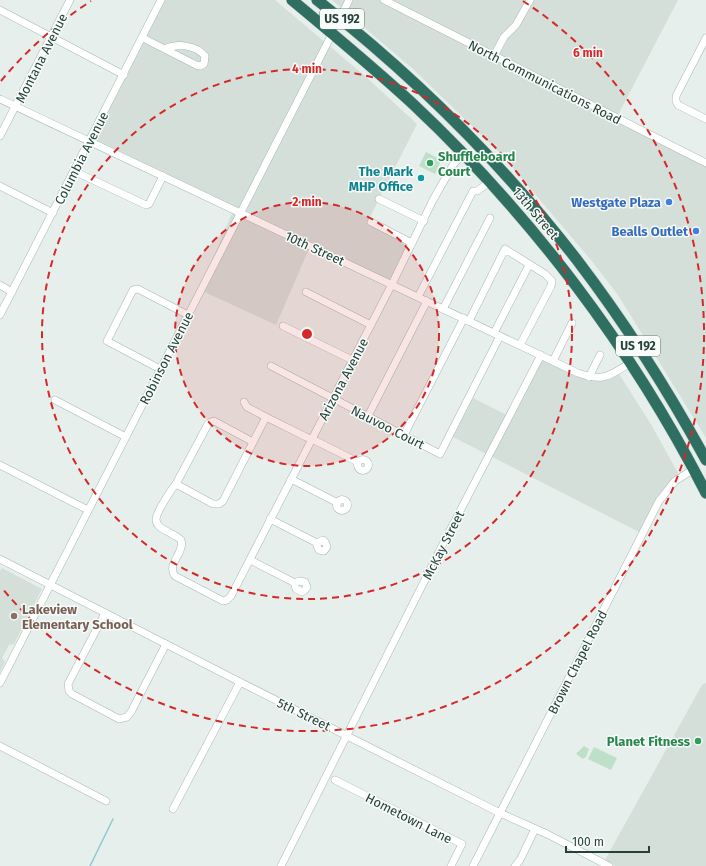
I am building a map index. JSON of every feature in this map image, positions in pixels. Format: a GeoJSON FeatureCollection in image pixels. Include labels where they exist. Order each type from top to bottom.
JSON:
{"type":"FeatureCollection","features":[{"type":"Feature","properties":{"kind":"highway","name":"13th Street"},"geometry":{"type":"LineString","coordinates":[[292,0],[414,105],[490,182],[564,270],[630,363],[694,468]]}},
{"type":"Feature","properties":{"kind":"highway"},"geometry":{"type":"LineString","coordinates":[[300,0],[322,18],[332,20],[340,18]]}},
{"type":"Feature","properties":{"kind":"highway","name":"13th Street"},"geometry":{"type":"LineString","coordinates":[[317,0],[340,18],[425,94],[474,142],[528,200],[573,256],[610,306],[667,391],[706,460]]}},
{"type":"Feature","properties":{"kind":"highway"},"geometry":{"type":"LineString","coordinates":[[332,34],[348,34],[406,84],[425,94]]}},
{"type":"Feature","properties":{"kind":"highway"},"geometry":{"type":"LineString","coordinates":[[414,105],[424,107],[460,143],[466,145],[474,142]]}},
{"type":"Feature","properties":{"kind":"highway"},"geometry":{"type":"LineString","coordinates":[[463,154],[476,153],[485,159],[492,167],[502,172]]}},
{"type":"Feature","properties":{"kind":"highway","name":"US 192"},"geometry":{"type":"LineString","coordinates":[[694,468],[706,493]]}},
{"type":"Feature","properties":{"kind":"street","name":"Montana Avenue"},"geometry":{"type":"LineString","coordinates":[[0,136],[70,0]]}},
{"type":"Feature","properties":{"kind":"street","name":"Columbia Avenue"},"geometry":{"type":"LineString","coordinates":[[0,315],[143,38],[161,0]]}},
{"type":"Feature","properties":{"kind":"street"},"geometry":{"type":"LineString","coordinates":[[340,18],[349,0]]}},
{"type":"Feature","properties":{"kind":"street","name":"North Communications Road"},"geometry":{"type":"LineString","coordinates":[[384,0],[706,163]]}},
{"type":"Feature","properties":{"kind":"street"},"geometry":{"type":"LineString","coordinates":[[494,56],[504,37],[516,25],[530,0]]}},
{"type":"Feature","properties":{"kind":"street"},"geometry":{"type":"LineString","coordinates":[[0,10],[124,74]]}},
{"type":"Feature","properties":{"kind":"street","name":"Robinson Avenue"},"geometry":{"type":"LineString","coordinates":[[0,682],[332,34]]}},
{"type":"Feature","properties":{"kind":"street"},"geometry":{"type":"LineString","coordinates":[[143,38],[196,65],[200,66],[204,64],[205,56],[202,52],[192,48],[177,45],[165,49]]}},
{"type":"Feature","properties":{"kind":"street"},"geometry":{"type":"LineString","coordinates":[[706,38],[676,96],[678,105],[706,119]]}},
{"type":"Feature","properties":{"kind":"street","name":"10th Street"},"geometry":{"type":"LineString","coordinates":[[0,99],[541,356],[589,377],[599,378],[610,376],[630,363]]}},
{"type":"Feature","properties":{"kind":"street","name":"Arizona Avenue"},"geometry":{"type":"LineString","coordinates":[[176,484],[170,490],[156,518],[156,523],[160,528],[182,540],[182,546],[172,566],[173,573],[179,578],[222,601],[227,600],[231,596],[250,560],[453,165],[463,154]]}},
{"type":"Feature","properties":{"kind":"street"},"geometry":{"type":"LineString","coordinates":[[74,171],[146,205],[148,204],[163,176]]}},
{"type":"Feature","properties":{"kind":"street"},"geometry":{"type":"LineString","coordinates":[[418,297],[473,191],[477,191],[490,182]]}},
{"type":"Feature","properties":{"kind":"street"},"geometry":{"type":"LineString","coordinates":[[0,186],[53,213]]}},
{"type":"Feature","properties":{"kind":"street"},"geometry":{"type":"LineString","coordinates":[[379,199],[424,221]]}},
{"type":"Feature","properties":{"kind":"street"},"geometry":{"type":"LineString","coordinates":[[443,309],[490,218]]}},
{"type":"Feature","properties":{"kind":"street"},"geometry":{"type":"LineString","coordinates":[[371,222],[412,243]]}},
{"type":"Feature","properties":{"kind":"street"},"geometry":{"type":"LineString","coordinates":[[404,435],[506,249],[545,274],[552,281],[520,345]]}},
{"type":"Feature","properties":{"kind":"street"},"geometry":{"type":"LineString","coordinates":[[497,334],[529,265]]}},
{"type":"Feature","properties":{"kind":"street"},"geometry":{"type":"LineString","coordinates":[[0,286],[12,292]]}},
{"type":"Feature","properties":{"kind":"street"},"geometry":{"type":"LineString","coordinates":[[160,369],[107,341],[133,290],[138,289],[188,315]]}},
{"type":"Feature","properties":{"kind":"street"},"geometry":{"type":"LineString","coordinates":[[306,292],[371,325]]}},
{"type":"Feature","properties":{"kind":"street"},"geometry":{"type":"LineString","coordinates":[[368,416],[427,301]]}},
{"type":"Feature","properties":{"kind":"street"},"geometry":{"type":"LineString","coordinates":[[553,361],[572,323]]}},
{"type":"Feature","properties":{"kind":"street"},"geometry":{"type":"LineString","coordinates":[[283,326],[352,360]]}},
{"type":"Feature","properties":{"kind":"street","name":"Nauvoo Court"},"geometry":{"type":"LineString","coordinates":[[271,366],[440,454],[497,334]]}},
{"type":"Feature","properties":{"kind":"street"},"geometry":{"type":"LineString","coordinates":[[589,377],[600,355]]}},
{"type":"Feature","properties":{"kind":"street","name":"McKay Street"},"geometry":{"type":"LineString","coordinates":[[281,866],[442,547],[541,356]]}},
{"type":"Feature","properties":{"kind":"street"},"geometry":{"type":"LineString","coordinates":[[55,400],[126,437]]}},
{"type":"Feature","properties":{"kind":"street"},"geometry":{"type":"LineString","coordinates":[[244,402],[247,407],[266,417],[358,462]]}},
{"type":"Feature","properties":{"kind":"street"},"geometry":{"type":"LineString","coordinates":[[253,442],[214,421],[211,422],[208,424],[176,484],[213,504],[219,504],[223,501],[266,417]]}},
{"type":"Feature","properties":{"kind":"street"},"geometry":{"type":"LineString","coordinates":[[0,465],[88,510]]}},
{"type":"Feature","properties":{"kind":"street","name":"Brown Chapel Road"},"geometry":{"type":"LineString","coordinates":[[475,865],[659,501],[675,481],[694,468]]}},
{"type":"Feature","properties":{"kind":"street"},"geometry":{"type":"LineString","coordinates":[[291,478],[338,503]]}},
{"type":"Feature","properties":{"kind":"street"},"geometry":{"type":"LineString","coordinates":[[270,519],[317,542]]}},
{"type":"Feature","properties":{"kind":"street","name":"5th Street"},"geometry":{"type":"LineString","coordinates":[[0,559],[240,682],[500,813],[536,829],[609,866]]}},
{"type":"Feature","properties":{"kind":"street"},"geometry":{"type":"LineString","coordinates":[[250,560],[295,583]]}},
{"type":"Feature","properties":{"kind":"street"},"geometry":{"type":"LineString","coordinates":[[105,613],[68,684],[69,691],[72,694],[119,719],[127,717],[131,712],[166,644]]}},
{"type":"Feature","properties":{"kind":"street"},"geometry":{"type":"LineString","coordinates":[[173,809],[240,682]]}},
{"type":"Feature","properties":{"kind":"street"},"geometry":{"type":"LineString","coordinates":[[0,746],[106,801]]}},
{"type":"Feature","properties":{"kind":"street","name":"Hometown Lane"},"geometry":{"type":"LineString","coordinates":[[335,780],[462,844],[451,866]]}},
{"type":"Feature","properties":{"kind":"street"},"geometry":{"type":"LineString","coordinates":[[514,866],[520,860],[536,829]]}},
{"type":"Feature","properties":{"kind":"shaded area"},"geometry":{"type":"Polygon","coordinates":[[[165,0],[275,0],[365,76],[417,124],[368,221],[411,244],[391,281],[94,140],[165,0]]]}},
{"type":"Feature","properties":{"kind":"shaded area"},"geometry":{"type":"Polygon","coordinates":[[[332,0],[678,0],[617,117],[706,163],[706,438],[618,295],[591,260],[501,154],[413,69],[332,0]]]}},
{"type":"Feature","properties":{"kind":"shaded area"},"geometry":{"type":"Polygon","coordinates":[[[232,213],[309,249],[276,325],[200,290],[232,213]]]}},
{"type":"Feature","properties":{"kind":"shaded area"},"geometry":{"type":"Polygon","coordinates":[[[538,358],[589,380],[599,381],[611,379],[619,374],[652,426],[679,475],[657,499],[639,532],[453,437],[473,398],[509,416],[538,358]]]}},
{"type":"Feature","properties":{"kind":"shaded area","name":"Lakeview Elementary School"},"geometry":{"type":"Polygon","coordinates":[[[2,568],[42,589],[14,644],[9,645],[2,658],[5,662],[0,672],[0,571],[2,568]]]}},
{"type":"Feature","properties":{"kind":"shaded area"},"geometry":{"type":"Polygon","coordinates":[[[706,683],[706,866],[616,866],[605,860],[702,685],[706,683]]]}},
{"type":"Feature","properties":{"kind":"green space","name":"Shuffleboard Court"},"geometry":{"type":"Polygon","coordinates":[[[426,152],[441,160],[435,174],[419,166],[426,152]]]}},
{"type":"Feature","properties":{"kind":"green space"},"geometry":{"type":"Polygon","coordinates":[[[584,746],[589,749],[586,757],[583,759],[576,754],[584,746]]]}},
{"type":"Feature","properties":{"kind":"green space"},"geometry":{"type":"Polygon","coordinates":[[[594,747],[617,758],[611,770],[588,759],[594,747]]]}},
{"type":"Feature","properties":{"kind":"waterway"},"geometry":{"type":"LineString","coordinates":[[90,866],[113,819]]}},
{"type":"Feature","properties":{"kind":"place","name":"Shuffleboard Court"},"geometry":{"type":"Point","coordinates":[430,163]}},
{"type":"Feature","properties":{"kind":"place","name":"The Mark MHP Office"},"geometry":{"type":"Point","coordinates":[421,178]}},
{"type":"Feature","properties":{"kind":"place","name":"Westgate Plaza"},"geometry":{"type":"Point","coordinates":[669,202]}},
{"type":"Feature","properties":{"kind":"place","name":"Bealls Outlet"},"geometry":{"type":"Point","coordinates":[696,231]}},
{"type":"Feature","properties":{"kind":"place","name":"Lakeview Elementary School"},"geometry":{"type":"Point","coordinates":[14,616]}},
{"type":"Feature","properties":{"kind":"place","name":"Planet Fitness"},"geometry":{"type":"Point","coordinates":[698,741]}}]}
